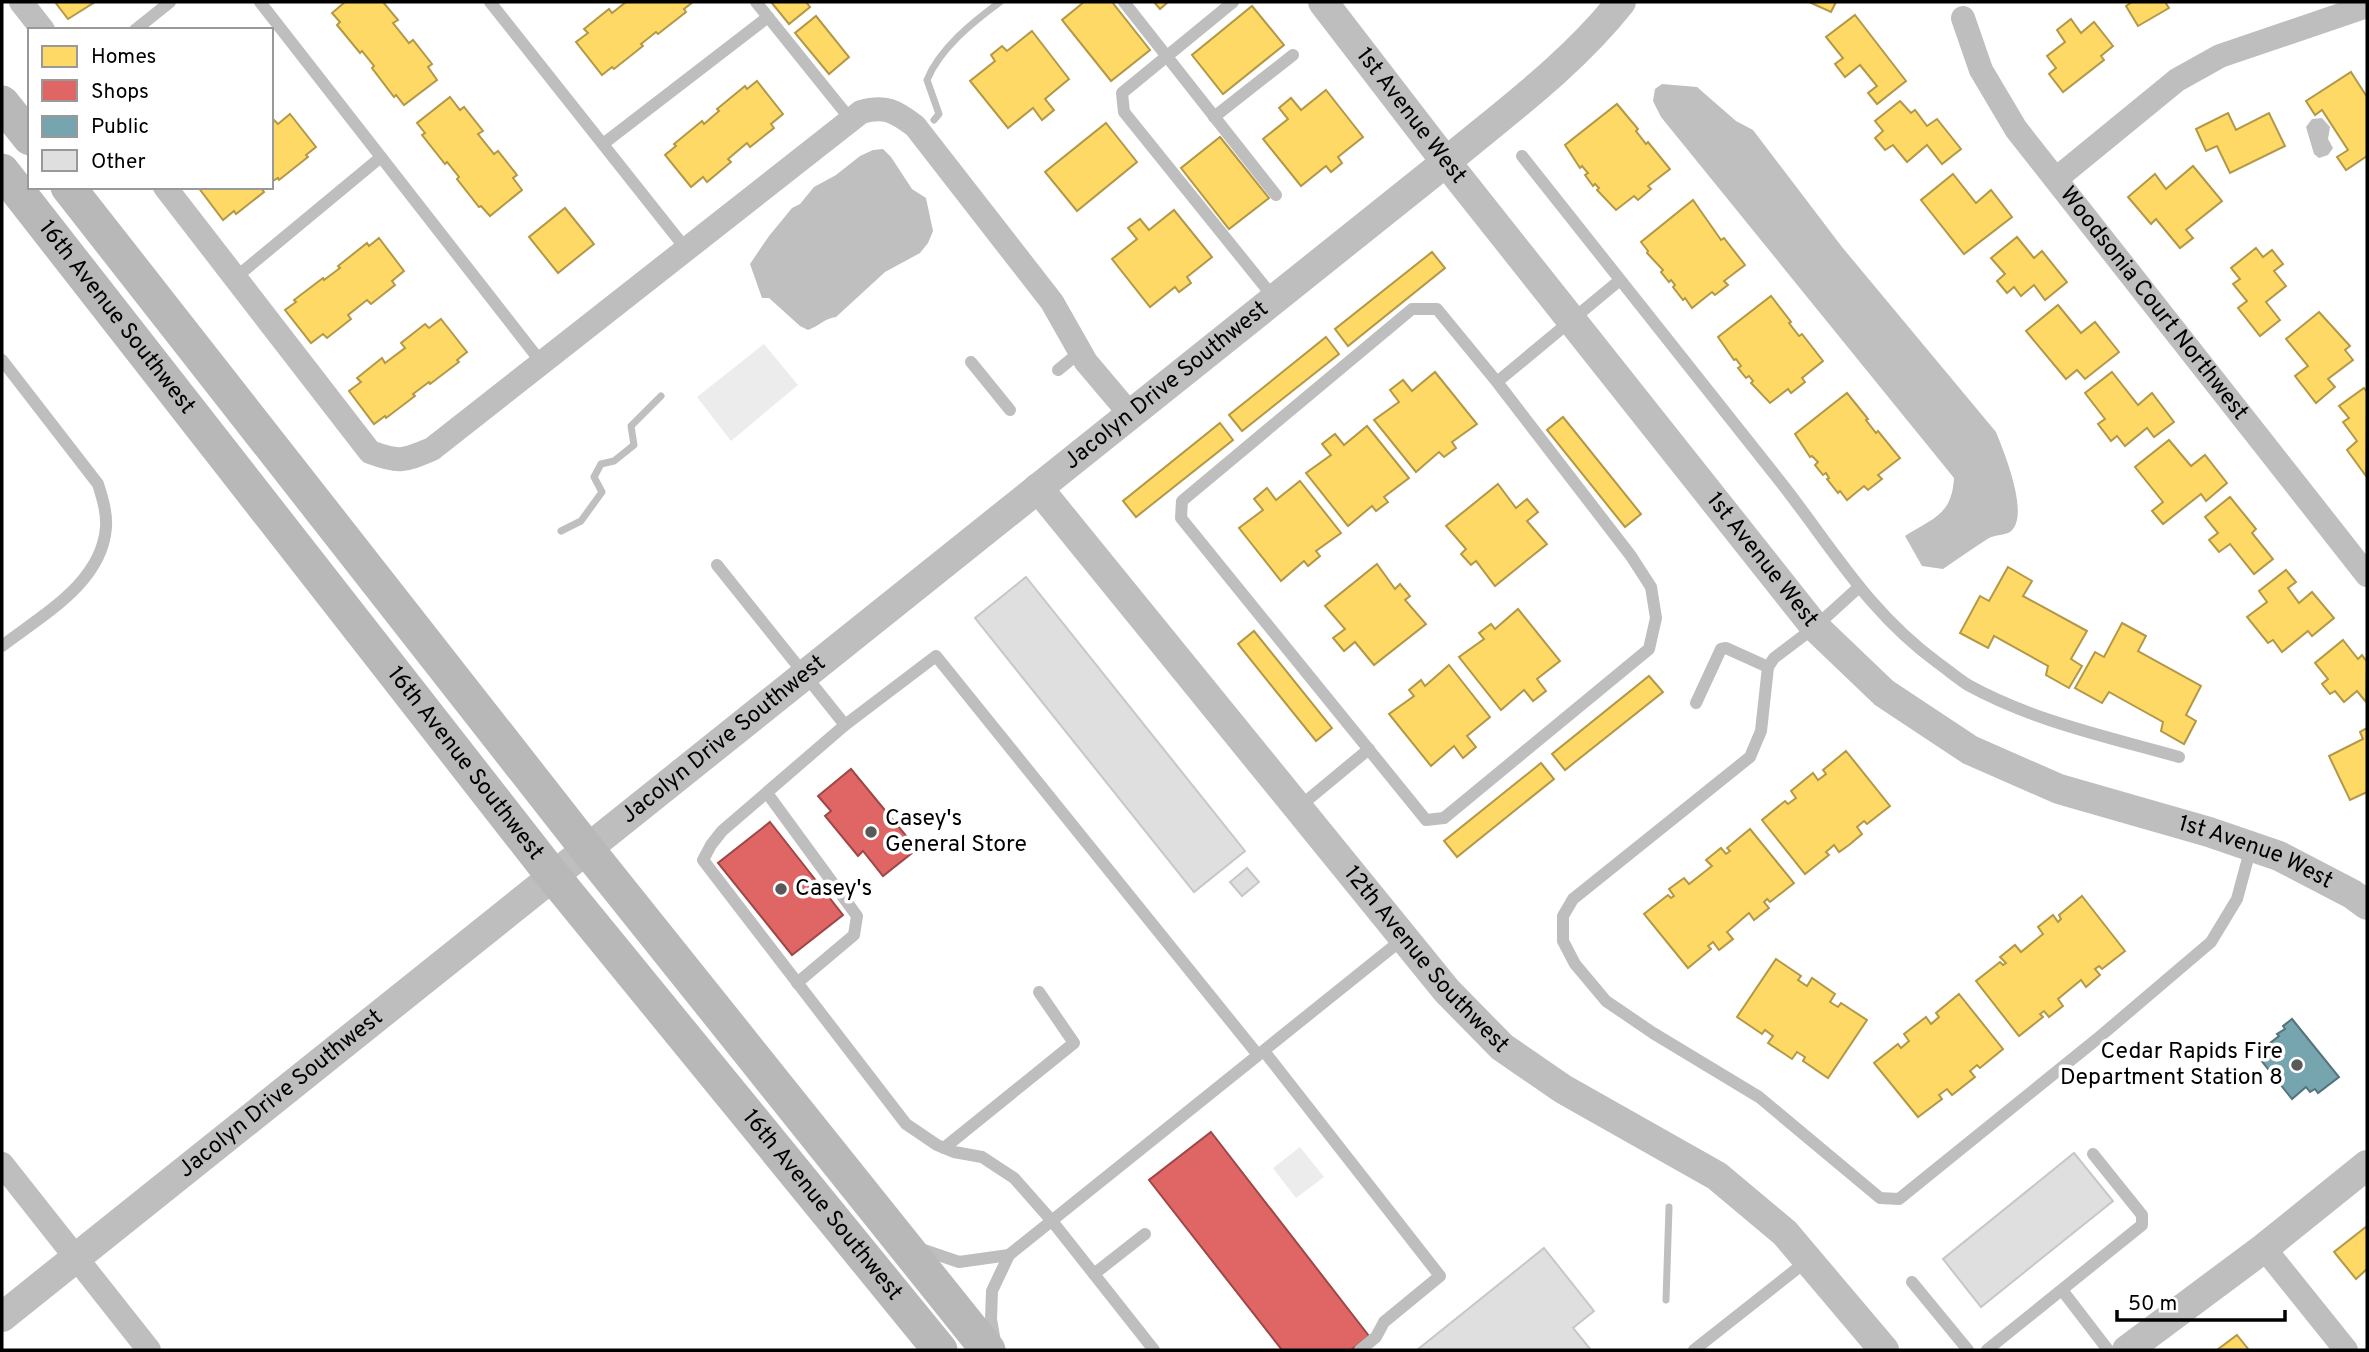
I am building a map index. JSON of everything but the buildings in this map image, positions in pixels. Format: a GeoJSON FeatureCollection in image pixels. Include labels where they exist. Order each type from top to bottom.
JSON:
{"type":"FeatureCollection","features":[{"type":"Feature","properties":{"kind":"main road"},"geometry":{"type":"LineString","coordinates":[[2,103],[28,136]]}},
{"type":"Feature","properties":{"kind":"main road","name":"16th Avenue Southwest"},"geometry":{"type":"LineString","coordinates":[[2,171],[553,876],[940,1350]]}},
{"type":"Feature","properties":{"kind":"main road","name":"16th Avenue Southwest"},"geometry":{"type":"LineString","coordinates":[[70,189],[587,849],[988,1350]]}},
{"type":"Feature","properties":{"kind":"main road"},"geometry":{"type":"LineString","coordinates":[[820,1202],[839,1204],[856,1213],[935,1310],[949,1319],[962,1318]]}},
{"type":"Feature","properties":{"kind":"street"},"geometry":{"type":"LineString","coordinates":[[21,2],[41,28]]}},
{"type":"Feature","properties":{"kind":"street","name":"1st Avenue West"},"geometry":{"type":"LineString","coordinates":[[1323,2],[1446,162],[1815,627],[1884,693],[1970,750],[2059,789],[2279,856],[2352,894],[2367,905]]}},
{"type":"Feature","properties":{"kind":"street","name":"Jacolyn Drive Southwest"},"geometry":{"type":"LineString","coordinates":[[2,1317],[1446,162],[1553,72],[1601,27],[1621,2]]}},
{"type":"Feature","properties":{"kind":"street"},"geometry":{"type":"LineString","coordinates":[[2056,179],[2177,80],[2220,56],[2367,6]]}},
{"type":"Feature","properties":{"kind":"street","name":"Woodsonia Court Northwest"},"geometry":{"type":"LineString","coordinates":[[1963,18],[1981,70],[2016,129],[2367,575]]}},
{"type":"Feature","properties":{"kind":"street"},"geometry":{"type":"LineString","coordinates":[[166,189],[370,452],[393,460],[408,459],[432,449],[861,112],[877,107],[897,113],[915,126],[1052,302],[1080,352],[1130,414]]}},
{"type":"Feature","properties":{"kind":"street","name":"12th Avenue Southwest"},"geometry":{"type":"LineString","coordinates":[[1038,488],[1447,991],[1502,1046],[1563,1089],[1717,1176],[1785,1233],[1884,1350]]}},
{"type":"Feature","properties":{"kind":"street"},"geometry":{"type":"LineString","coordinates":[[2,1164],[149,1350]]}},
{"type":"Feature","properties":{"kind":"street"},"geometry":{"type":"LineString","coordinates":[[2127,1350],[2264,1248],[2367,1165]]}},
{"type":"Feature","properties":{"kind":"street"},"geometry":{"type":"LineString","coordinates":[[2264,1248],[2346,1350]]}},
{"type":"Feature","properties":{"kind":"lane"},"geometry":{"type":"LineString","coordinates":[[138,28],[170,2]]}},
{"type":"Feature","properties":{"kind":"lane"},"geometry":{"type":"LineString","coordinates":[[260,2],[541,362]]}},
{"type":"Feature","properties":{"kind":"lane"},"geometry":{"type":"LineString","coordinates":[[491,2],[686,249]]}},
{"type":"Feature","properties":{"kind":"lane"},"geometry":{"type":"LineString","coordinates":[[756,2],[851,120]]}},
{"type":"Feature","properties":{"kind":"lane"},"geometry":{"type":"LineString","coordinates":[[1124,2],[1276,195]]}},
{"type":"Feature","properties":{"kind":"lane"},"geometry":{"type":"LineString","coordinates":[[1233,2],[1122,93],[1124,112],[1274,299]]}},
{"type":"Feature","properties":{"kind":"lane"},"geometry":{"type":"LineString","coordinates":[[603,144],[768,17]]}},
{"type":"Feature","properties":{"kind":"lane"},"geometry":{"type":"LineString","coordinates":[[1214,117],[1293,55]]}},
{"type":"Feature","properties":{"kind":"lane"},"geometry":{"type":"LineString","coordinates":[[1522,156],[1787,491],[1858,588],[1882,615],[1918,648],[1967,684],[2006,703],[2048,719],[2179,757]]}},
{"type":"Feature","properties":{"kind":"lane"},"geometry":{"type":"LineString","coordinates":[[234,278],[381,157]]}},
{"type":"Feature","properties":{"kind":"lane"},"geometry":{"type":"LineString","coordinates":[[1497,382],[1620,280]]}},
{"type":"Feature","properties":{"kind":"lane"},"geometry":{"type":"LineString","coordinates":[[1412,309],[1437,309],[1497,382],[1631,556],[1651,587],[1657,618],[1649,649],[1444,818],[1426,820],[1181,518],[1182,501],[1412,309]]}},
{"type":"Feature","properties":{"kind":"lane"},"geometry":{"type":"LineString","coordinates":[[1058,370],[1080,352]]}},
{"type":"Feature","properties":{"kind":"lane"},"geometry":{"type":"LineString","coordinates":[[2,360],[98,484],[104,503],[106,527],[91,572],[66,597],[2,646]]}},
{"type":"Feature","properties":{"kind":"lane"},"geometry":{"type":"LineString","coordinates":[[971,362],[1010,410]]}},
{"type":"Feature","properties":{"kind":"lane"},"geometry":{"type":"LineString","coordinates":[[718,565],[845,725]]}},
{"type":"Feature","properties":{"kind":"lane"},"geometry":{"type":"LineString","coordinates":[[1858,588],[1815,627],[1774,658],[1768,667],[1761,731],[1750,757],[1573,899],[1563,916],[1563,941],[1575,964],[1606,1001],[1653,1033],[1759,1097],[1880,1198],[1899,1199],[2097,1039],[2211,942],[2237,899],[2251,847]]}},
{"type":"Feature","properties":{"kind":"lane"},"geometry":{"type":"LineString","coordinates":[[1696,703],[1721,649],[1726,648],[1768,667]]}},
{"type":"Feature","properties":{"kind":"lane"},"geometry":{"type":"LineString","coordinates":[[1154,1350],[1052,1221],[1014,1178],[982,1157],[944,1148],[906,1124],[703,860],[722,831],[845,725],[936,656],[1440,1276],[1384,1322],[1376,1337],[1360,1350]]}},
{"type":"Feature","properties":{"kind":"lane"},"geometry":{"type":"LineString","coordinates":[[1298,807],[1369,749]]}},
{"type":"Feature","properties":{"kind":"lane"},"geometry":{"type":"LineString","coordinates":[[767,793],[857,916],[855,934],[797,983]]}},
{"type":"Feature","properties":{"kind":"lane"},"geometry":{"type":"LineString","coordinates":[[997,1350],[991,1319],[992,1291],[1009,1255],[1404,938]]}},
{"type":"Feature","properties":{"kind":"lane"},"geometry":{"type":"LineString","coordinates":[[944,1148],[1074,1043],[1039,992]]}},
{"type":"Feature","properties":{"kind":"lane"},"geometry":{"type":"LineString","coordinates":[[1987,1350],[2142,1225],[2142,1215],[2093,1154]]}},
{"type":"Feature","properties":{"kind":"lane"},"geometry":{"type":"LineString","coordinates":[[1094,1274],[1145,1234]]}},
{"type":"Feature","properties":{"kind":"lane"},"geometry":{"type":"LineString","coordinates":[[901,1241],[959,1262],[1009,1255]]}},
{"type":"Feature","properties":{"kind":"lane"},"geometry":{"type":"LineString","coordinates":[[1694,1350],[1808,1260]]}},
{"type":"Feature","properties":{"kind":"lane"},"geometry":{"type":"LineString","coordinates":[[1912,1282],[1968,1350]]}},
{"type":"Feature","properties":{"kind":"lane"},"geometry":{"type":"LineString","coordinates":[[2062,1290],[2108,1350]]}},
{"type":"Feature","properties":{"kind":"shaded area"},"geometry":{"type":"Polygon","coordinates":[[[1662,84],[1697,87],[1736,121],[1753,130],[1842,247],[1996,432],[2017,499],[2016,524],[2010,532],[1989,538],[1943,569],[1922,566],[1905,536],[1945,508],[1954,478],[1661,117],[1653,101],[1655,89],[1662,84]]]}},
{"type":"Feature","properties":{"kind":"shaded area"},"geometry":{"type":"Polygon","coordinates":[[[2322,118],[2330,127],[2328,139],[2333,148],[2328,155],[2319,158],[2314,154],[2306,127],[2312,119],[2322,118]]]}},
{"type":"Feature","properties":{"kind":"shaded area"},"geometry":{"type":"Polygon","coordinates":[[[883,149],[912,189],[926,198],[933,231],[920,253],[885,272],[836,317],[808,330],[769,298],[762,298],[750,264],[792,208],[800,204],[814,187],[836,175],[860,156],[883,149]]]}},
{"type":"Feature","properties":{"kind":"shaded area"},"geometry":{"type":"Polygon","coordinates":[[[764,344],[798,385],[731,441],[697,397],[764,344]]]}},
{"type":"Feature","properties":{"kind":"shaded area"},"geometry":{"type":"Polygon","coordinates":[[[1300,1147],[1324,1177],[1296,1198],[1273,1168],[1300,1147]]]}},
{"type":"Feature","properties":{"kind":"waterway"},"geometry":{"type":"LineString","coordinates":[[934,120],[939,114],[927,80],[933,68],[958,36],[1000,2]]}},
{"type":"Feature","properties":{"kind":"waterway"},"geometry":{"type":"LineString","coordinates":[[561,531],[581,521],[602,492],[594,477],[601,464],[614,461],[634,445],[631,426],[661,396]]}},
{"type":"Feature","properties":{"kind":"waterway"},"geometry":{"type":"LineString","coordinates":[[1666,1300],[1669,1207]]}},
{"type":"Feature","properties":{"kind":"place","name":"Casey's General Store"},"geometry":{"type":"Point","coordinates":[871,832]}},
{"type":"Feature","properties":{"kind":"place","name":"Casey's"},"geometry":{"type":"Point","coordinates":[781,889]}},
{"type":"Feature","properties":{"kind":"place","name":"Cedar Rapids Fire Department Station 8"},"geometry":{"type":"Point","coordinates":[2297,1065]}}]}
